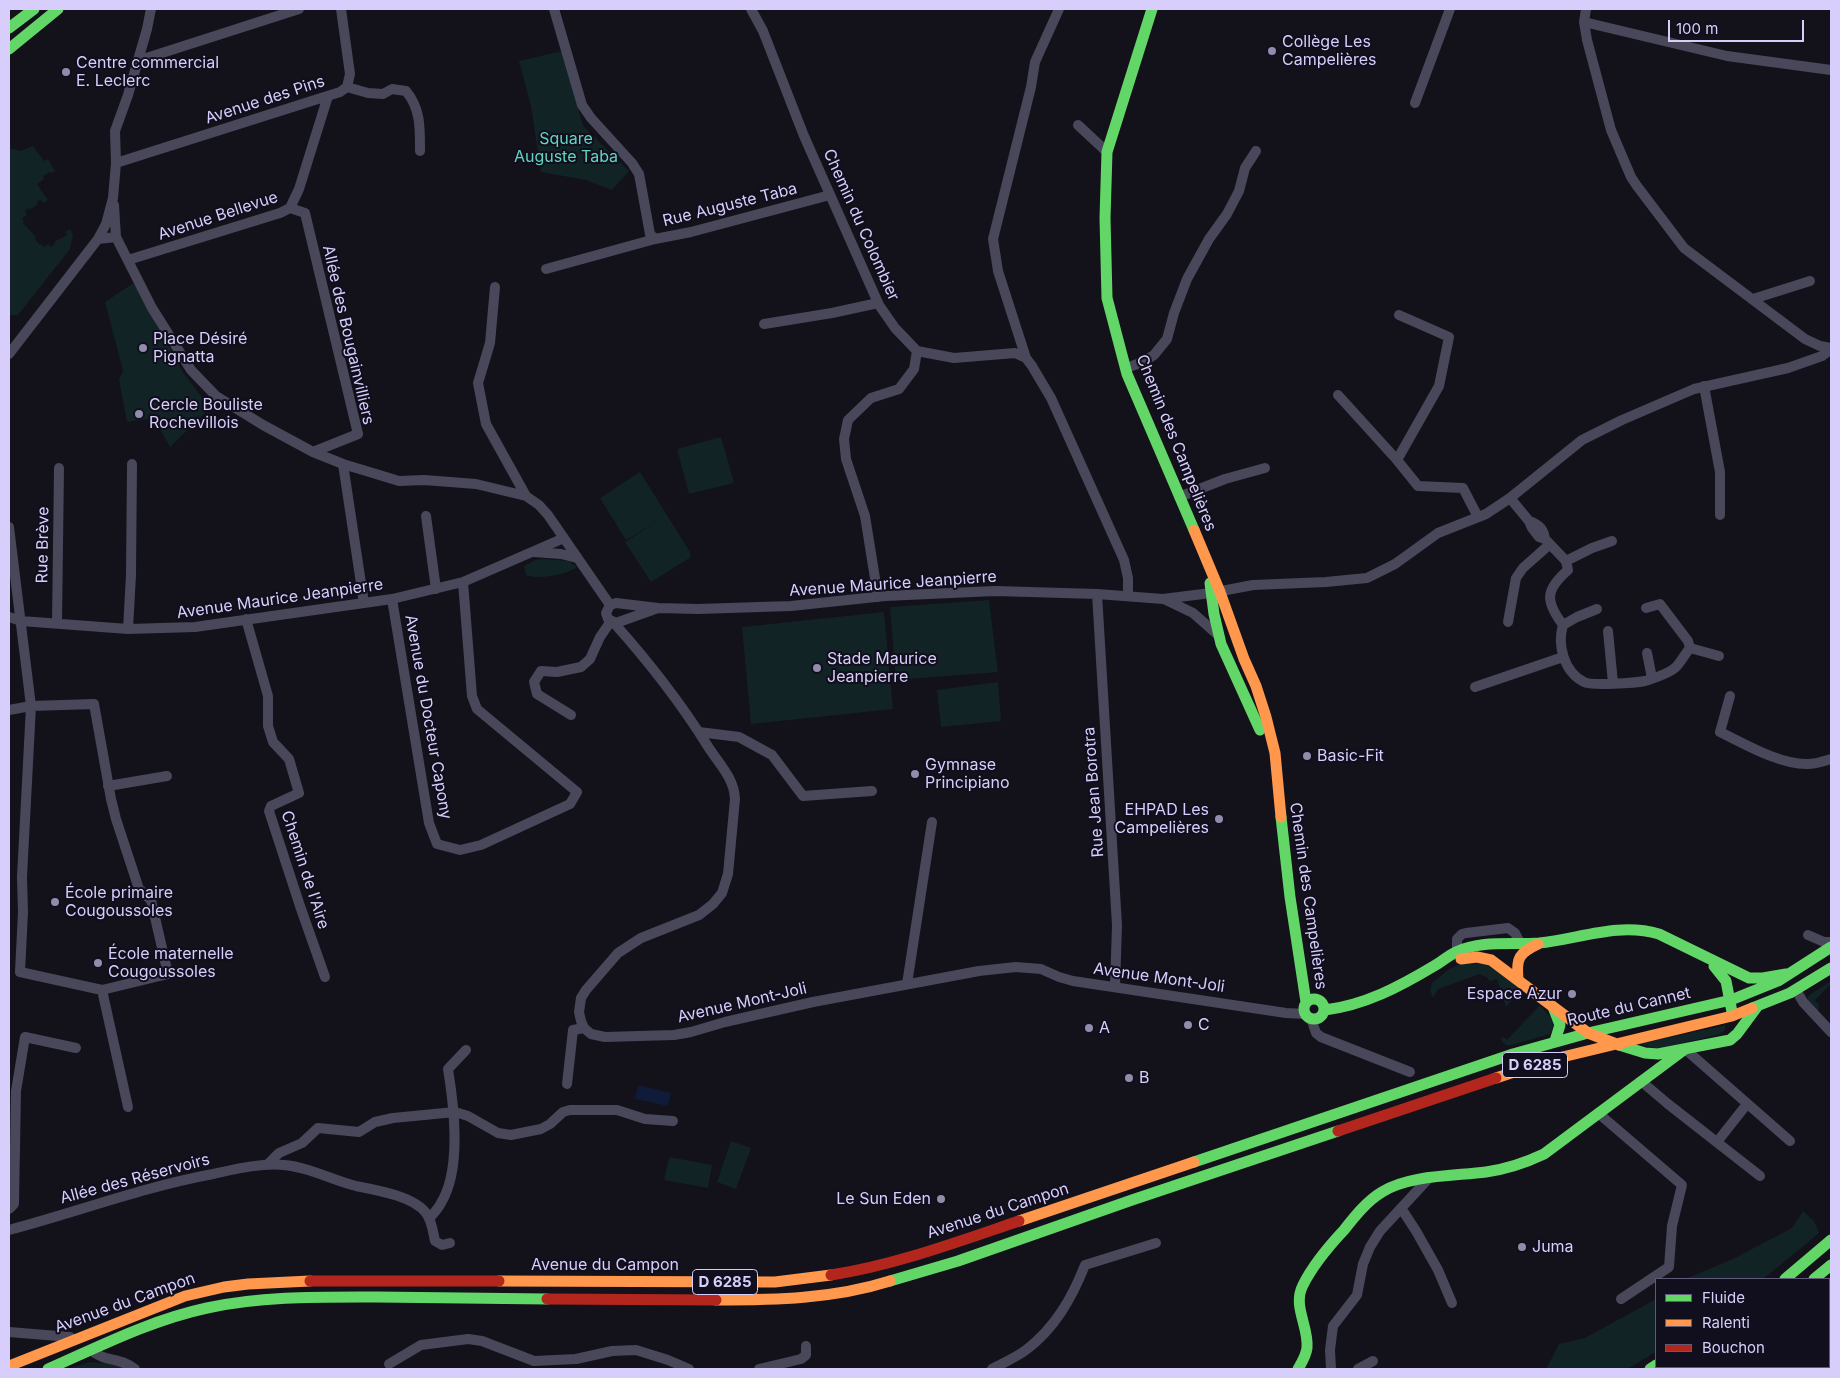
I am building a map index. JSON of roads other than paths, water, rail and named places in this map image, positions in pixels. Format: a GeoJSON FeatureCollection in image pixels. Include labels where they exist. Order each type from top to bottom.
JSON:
{"type":"FeatureCollection","features":[{"type":"Feature","properties":{"kind":"main road"},"geometry":{"type":"LineString","coordinates":[[9,28],[34,9]]}},
{"type":"Feature","properties":{"kind":"main road"},"geometry":{"type":"LineString","coordinates":[[9,49],[58,9]]}},
{"type":"Feature","properties":{"kind":"main road","name":"Chemin des Campelières"},"geometry":{"type":"LineString","coordinates":[[1152,9],[1108,152],[1105,218],[1107,298],[1126,368],[1209,566],[1215,593],[1219,636],[1228,661],[1246,694],[1257,720],[1278,794]]}},
{"type":"Feature","properties":{"kind":"main road","name":"Chemin des Campelières"},"geometry":{"type":"LineString","coordinates":[[1215,593],[1256,686],[1275,753],[1290,897],[1307,1011]]}},
{"type":"Feature","properties":{"kind":"main road","name":"Chemin des Campelières"},"geometry":{"type":"LineString","coordinates":[[1325,1010],[1354,1006],[1368,1001],[1457,952],[1481,946],[1544,942],[1624,929],[1643,930],[1667,937],[1707,960]]}},
{"type":"Feature","properties":{"kind":"main road"},"geometry":{"type":"LineString","coordinates":[[1518,980],[1519,956],[1523,951],[1544,942]]}},
{"type":"Feature","properties":{"kind":"main road","name":"Route du Cannet"},"geometry":{"type":"LineString","coordinates":[[1426,1083],[1555,1041],[1731,1000],[1760,990],[1793,972],[1831,947]]}},
{"type":"Feature","properties":{"kind":"main road","name":"Chemin des Campelières"},"geometry":{"type":"LineString","coordinates":[[1435,965],[1468,957],[1484,957],[1588,1033],[1639,1051],[1658,1054],[1725,1042],[1733,1038],[1757,1007]]}},
{"type":"Feature","properties":{"kind":"main road"},"geometry":{"type":"LineString","coordinates":[[1707,960],[1750,978],[1793,972]]}},
{"type":"Feature","properties":{"kind":"main road"},"geometry":{"type":"LineString","coordinates":[[1707,960],[1721,971],[1726,979],[1731,1000],[1732,1016],[1730,1028],[1717,1042]]}},
{"type":"Feature","properties":{"kind":"main road","name":"Route du Cannet"},"geometry":{"type":"LineString","coordinates":[[1456,1092],[1550,1060],[1732,1016],[1796,990],[1831,968]]}},
{"type":"Feature","properties":{"kind":"main road"},"geometry":{"type":"LineString","coordinates":[[1312,999],[1318,1000],[1323,1004],[1325,1010],[1320,1018],[1307,1011],[1312,999]]}},
{"type":"Feature","properties":{"kind":"main road"},"geometry":{"type":"LineString","coordinates":[[1553,1007],[1560,1025],[1555,1041]]}},
{"type":"Feature","properties":{"kind":"main road"},"geometry":{"type":"LineString","coordinates":[[1298,1369],[1307,1348],[1299,1300],[1300,1290],[1306,1279],[1359,1212],[1373,1198],[1392,1188],[1428,1179],[1483,1174],[1519,1167],[1544,1154],[1685,1049]]}},
{"type":"Feature","properties":{"kind":"main road"},"geometry":{"type":"LineString","coordinates":[[1639,1051],[1644,1066],[1641,1081]]}},
{"type":"Feature","properties":{"kind":"main road","name":"Avenue du Campon"},"geometry":{"type":"LineString","coordinates":[[9,1366],[185,1296],[224,1286],[300,1281],[775,1282],[864,1270],[969,1238],[1426,1083]]}},
{"type":"Feature","properties":{"kind":"main road","name":"Avenue du Campon"},"geometry":{"type":"LineString","coordinates":[[48,1369],[160,1322],[225,1304],[260,1300],[325,1297],[776,1300],[814,1297],[868,1288],[958,1261],[1456,1092]]}},
{"type":"Feature","properties":{"kind":"main road"},"geometry":{"type":"LineString","coordinates":[[1786,1278],[1831,1240]]}},
{"type":"Feature","properties":{"kind":"main road"},"geometry":{"type":"LineString","coordinates":[[1815,1278],[1831,1265]]}},
{"type":"Feature","properties":{"kind":"street"},"geometry":{"type":"LineString","coordinates":[[152,9],[128,95],[115,131],[116,163],[113,198],[116,237],[152,308],[191,370],[216,396],[263,425],[313,452],[343,464],[399,481],[424,480],[476,484],[526,496],[539,505],[610,605]]}},
{"type":"Feature","properties":{"kind":"street"},"geometry":{"type":"LineString","coordinates":[[137,60],[294,9]]}},
{"type":"Feature","properties":{"kind":"street","name":"Avenue des Pins"},"geometry":{"type":"LineString","coordinates":[[116,163],[340,92],[347,86],[350,74],[342,9]]}},
{"type":"Feature","properties":{"kind":"street","name":"Rue Auguste Taba"},"geometry":{"type":"LineString","coordinates":[[554,9],[582,105],[591,118],[632,163],[639,174],[650,234],[655,240],[830,195]]}},
{"type":"Feature","properties":{"kind":"street","name":"Chemin du Colombier"},"geometry":{"type":"LineString","coordinates":[[751,9],[763,31],[830,195],[878,303],[895,328],[917,351]]}},
{"type":"Feature","properties":{"kind":"street"},"geometry":{"type":"LineString","coordinates":[[1059,9],[1035,62],[1031,87],[992,239],[998,271],[1026,358],[1052,398],[1124,560],[1128,578],[1128,596]]}},
{"type":"Feature","properties":{"kind":"street"},"geometry":{"type":"LineString","coordinates":[[1415,103],[1450,9]]}},
{"type":"Feature","properties":{"kind":"street"},"geometry":{"type":"LineString","coordinates":[[1586,9],[1584,22],[1586,40],[1611,130],[1631,177],[1684,248],[1805,339],[1831,349]]}},
{"type":"Feature","properties":{"kind":"street"},"geometry":{"type":"LineString","coordinates":[[1584,22],[1727,56],[1831,70]]}},
{"type":"Feature","properties":{"kind":"street"},"geometry":{"type":"LineString","coordinates":[[347,86],[368,93],[383,94],[392,89],[406,91],[416,102],[420,130],[420,151]]}},
{"type":"Feature","properties":{"kind":"street","name":"Avenue Bellevue"},"geometry":{"type":"LineString","coordinates":[[128,260],[280,213],[290,208],[299,189],[328,96]]}},
{"type":"Feature","properties":{"kind":"street"},"geometry":{"type":"LineString","coordinates":[[1078,125],[1108,152]]}},
{"type":"Feature","properties":{"kind":"street"},"geometry":{"type":"LineString","coordinates":[[1126,368],[1154,355],[1167,339],[1174,313],[1187,279],[1231,206],[1239,191],[1245,168],[1256,151]]}},
{"type":"Feature","properties":{"kind":"street"},"geometry":{"type":"LineString","coordinates":[[9,354],[98,239],[106,224],[113,198]]}},
{"type":"Feature","properties":{"kind":"street","name":"Allée des Bougainvilliers"},"geometry":{"type":"LineString","coordinates":[[290,208],[305,214],[358,434],[313,452]]}},
{"type":"Feature","properties":{"kind":"street"},"geometry":{"type":"LineString","coordinates":[[98,239],[116,237]]}},
{"type":"Feature","properties":{"kind":"street"},"geometry":{"type":"LineString","coordinates":[[546,269],[655,240]]}},
{"type":"Feature","properties":{"kind":"street"},"geometry":{"type":"LineString","coordinates":[[1753,299],[1810,281]]}},
{"type":"Feature","properties":{"kind":"street"},"geometry":{"type":"LineString","coordinates":[[494,287],[490,343],[478,383],[486,424],[526,496]]}},
{"type":"Feature","properties":{"kind":"street"},"geometry":{"type":"LineString","coordinates":[[764,324],[832,313],[878,303]]}},
{"type":"Feature","properties":{"kind":"street"},"geometry":{"type":"LineString","coordinates":[[1397,460],[1439,386],[1448,337],[1398,316]]}},
{"type":"Feature","properties":{"kind":"street"},"geometry":{"type":"LineString","coordinates":[[1805,339],[1810,361]]}},
{"type":"Feature","properties":{"kind":"street","name":"Avenue Maurice Jeanpierre"},"geometry":{"type":"LineString","coordinates":[[622,604],[658,608],[798,606],[878,597],[995,591],[1097,594],[1163,599],[1215,593],[1253,585],[1317,583],[1367,578],[1396,564],[1438,533],[1486,514],[1510,498],[1582,440],[1622,420],[1694,389],[1788,368],[1827,356],[1831,349]]}},
{"type":"Feature","properties":{"kind":"street"},"geometry":{"type":"LineString","coordinates":[[878,597],[865,516],[846,459],[844,439],[848,420],[871,398],[899,389],[914,369],[917,351],[954,358],[1015,353],[1026,358]]}},
{"type":"Feature","properties":{"kind":"street"},"geometry":{"type":"LineString","coordinates":[[1704,386],[1720,472],[1720,515]]}},
{"type":"Feature","properties":{"kind":"street"},"geometry":{"type":"LineString","coordinates":[[1338,395],[1418,486],[1463,488],[1478,517]]}},
{"type":"Feature","properties":{"kind":"street"},"geometry":{"type":"LineString","coordinates":[[128,629],[131,575],[132,464]]}},
{"type":"Feature","properties":{"kind":"street"},"geometry":{"type":"LineString","coordinates":[[343,464],[364,603]]}},
{"type":"Feature","properties":{"kind":"street","name":"Rue Brève"},"geometry":{"type":"LineString","coordinates":[[57,624],[59,468]]}},
{"type":"Feature","properties":{"kind":"street"},"geometry":{"type":"LineString","coordinates":[[1179,497],[1225,479],[1265,468]]}},
{"type":"Feature","properties":{"kind":"street"},"geometry":{"type":"LineString","coordinates":[[1510,498],[1529,520],[1535,532],[1566,562],[1568,570],[1558,579],[1551,592],[1550,603],[1563,625],[1561,650],[1574,674],[1584,682],[1592,685],[1644,681],[1676,667],[1690,648]]}},
{"type":"Feature","properties":{"kind":"street"},"geometry":{"type":"LineString","coordinates":[[426,516],[436,589]]}},
{"type":"Feature","properties":{"kind":"street"},"geometry":{"type":"LineString","coordinates":[[9,527],[31,706],[22,877],[23,912],[20,972],[102,990],[168,974],[151,900],[139,889],[116,819],[108,786],[94,704],[31,706],[9,710]]}},
{"type":"Feature","properties":{"kind":"street","name":"Avenue Maurice Jeanpierre"},"geometry":{"type":"LineString","coordinates":[[9,617],[22,621],[128,629],[195,627],[364,603],[392,599],[463,582],[564,538]]}},
{"type":"Feature","properties":{"kind":"street"},"geometry":{"type":"LineString","coordinates":[[1566,562],[1592,548],[1612,541]]}},
{"type":"Feature","properties":{"kind":"street"},"geometry":{"type":"LineString","coordinates":[[1508,622],[1516,578],[1547,542]]}},
{"type":"Feature","properties":{"kind":"street","name":"Avenue Maurice Jeanpierre"},"geometry":{"type":"LineString","coordinates":[[534,552],[561,554],[577,558]]}},
{"type":"Feature","properties":{"kind":"street","name":"Avenue du Docteur Capony"},"geometry":{"type":"LineString","coordinates":[[392,599],[429,823],[437,844],[460,850],[481,845],[570,804],[577,792],[477,709],[472,696],[463,582]]}},
{"type":"Feature","properties":{"kind":"street","name":"Rue Jean Borotra"},"geometry":{"type":"LineString","coordinates":[[1097,594],[1117,925],[1115,987]]}},
{"type":"Feature","properties":{"kind":"street"},"geometry":{"type":"LineString","coordinates":[[1163,599],[1193,613],[1219,636]]}},
{"type":"Feature","properties":{"kind":"street"},"geometry":{"type":"LineString","coordinates":[[566,1084],[573,1030],[584,1028],[579,1012],[581,998],[586,990],[618,953],[641,938],[699,915],[713,904],[722,893],[726,885],[731,852],[735,791],[729,776],[699,732],[634,643],[616,621],[606,613],[610,605],[622,604],[627,613],[616,621],[600,638],[590,659],[581,667],[557,672],[540,670],[534,682],[538,694],[571,715]]}},
{"type":"Feature","properties":{"kind":"street"},"geometry":{"type":"LineString","coordinates":[[1646,608],[1660,604],[1688,641],[1690,648]]}},
{"type":"Feature","properties":{"kind":"street","name":"Avenue Maurice Jeanpierre"},"geometry":{"type":"LineString","coordinates":[[616,621],[658,608]]}},
{"type":"Feature","properties":{"kind":"street"},"geometry":{"type":"LineString","coordinates":[[1563,625],[1597,608]]}},
{"type":"Feature","properties":{"kind":"street","name":"Chemin de l'Aire"},"geometry":{"type":"LineString","coordinates":[[246,619],[268,696],[268,726],[273,742],[289,759],[299,793],[271,806],[269,811],[325,977]]}},
{"type":"Feature","properties":{"kind":"street"},"geometry":{"type":"LineString","coordinates":[[1608,631],[1613,683]]}},
{"type":"Feature","properties":{"kind":"street"},"geometry":{"type":"LineString","coordinates":[[1690,648],[1719,656]]}},
{"type":"Feature","properties":{"kind":"street"},"geometry":{"type":"LineString","coordinates":[[1647,653],[1652,678]]}},
{"type":"Feature","properties":{"kind":"street"},"geometry":{"type":"LineString","coordinates":[[1475,687],[1564,657]]}},
{"type":"Feature","properties":{"kind":"street"},"geometry":{"type":"LineString","coordinates":[[1730,696],[1720,732],[1754,749],[1798,764],[1811,764],[1831,759]]}},
{"type":"Feature","properties":{"kind":"street"},"geometry":{"type":"LineString","coordinates":[[699,732],[739,737],[772,755],[803,796],[872,791]]}},
{"type":"Feature","properties":{"kind":"street"},"geometry":{"type":"LineString","coordinates":[[108,786],[167,776]]}},
{"type":"Feature","properties":{"kind":"street"},"geometry":{"type":"LineString","coordinates":[[907,984],[932,822]]}},
{"type":"Feature","properties":{"kind":"street"},"geometry":{"type":"LineString","coordinates":[[1457,952],[1457,939],[1462,934],[1485,930],[1508,928],[1515,932],[1520,943]]}},
{"type":"Feature","properties":{"kind":"street"},"geometry":{"type":"LineString","coordinates":[[1808,934],[1818,940],[1831,942]]}},
{"type":"Feature","properties":{"kind":"street"},"geometry":{"type":"LineString","coordinates":[[1817,957],[1821,947],[1818,940]]}},
{"type":"Feature","properties":{"kind":"street","name":"Avenue Mont-Joli"},"geometry":{"type":"LineString","coordinates":[[584,1028],[591,1034],[605,1038],[674,1035],[804,1004],[907,984],[979,971],[1026,967],[1046,970],[1064,979],[1115,987],[1280,1012],[1307,1011]]}},
{"type":"Feature","properties":{"kind":"street"},"geometry":{"type":"LineString","coordinates":[[102,990],[128,1106]]}},
{"type":"Feature","properties":{"kind":"street"},"geometry":{"type":"LineString","coordinates":[[1796,990],[1803,1002],[1831,1032]]}},
{"type":"Feature","properties":{"kind":"street"},"geometry":{"type":"LineString","coordinates":[[1307,1011],[1316,1033],[1321,1037],[1410,1072]]}},
{"type":"Feature","properties":{"kind":"street"},"geometry":{"type":"LineString","coordinates":[[9,1209],[14,1204],[16,1091],[25,1037],[76,1048]]}},
{"type":"Feature","properties":{"kind":"street"},"geometry":{"type":"LineString","coordinates":[[1685,1049],[1790,1141]]}},
{"type":"Feature","properties":{"kind":"street"},"geometry":{"type":"LineString","coordinates":[[450,1244],[442,1245],[436,1241],[429,1218],[442,1203],[452,1169],[455,1112],[448,1069],[466,1050]]}},
{"type":"Feature","properties":{"kind":"street"},"geometry":{"type":"LineString","coordinates":[[1641,1081],[1760,1176]]}},
{"type":"Feature","properties":{"kind":"street"},"geometry":{"type":"LineString","coordinates":[[1717,1142],[1747,1104]]}},
{"type":"Feature","properties":{"kind":"street"},"geometry":{"type":"LineString","coordinates":[[268,1164],[279,1153],[302,1143],[318,1128],[359,1132],[376,1122],[393,1118],[455,1112],[468,1116],[504,1135],[541,1129],[563,1112],[576,1109],[617,1110],[645,1119],[673,1121]]}},
{"type":"Feature","properties":{"kind":"street"},"geometry":{"type":"LineString","coordinates":[[1598,1113],[1682,1185],[1672,1226],[1669,1268],[1621,1299]]}},
{"type":"Feature","properties":{"kind":"street","name":"Allée des Réservoirs"},"geometry":{"type":"LineString","coordinates":[[9,1230],[146,1188],[268,1164],[300,1167],[340,1182],[403,1198],[422,1208],[429,1218]]}},
{"type":"Feature","properties":{"kind":"street"},"geometry":{"type":"LineString","coordinates":[[1331,1369],[1330,1350],[1335,1322],[1357,1295],[1363,1264],[1374,1238],[1428,1179]]}},
{"type":"Feature","properties":{"kind":"street"},"geometry":{"type":"LineString","coordinates":[[1401,1208],[1438,1270],[1452,1303]]}},
{"type":"Feature","properties":{"kind":"street"},"geometry":{"type":"LineString","coordinates":[[992,1369],[1025,1351],[1050,1327],[1062,1312],[1077,1287],[1085,1265],[1156,1243]]}},
{"type":"Feature","properties":{"kind":"street"},"geometry":{"type":"LineString","coordinates":[[9,1332],[76,1338]]}},
{"type":"Feature","properties":{"kind":"street"},"geometry":{"type":"LineString","coordinates":[[35,1335],[45,1341],[45,1351]]}},
{"type":"Feature","properties":{"kind":"street"},"geometry":{"type":"LineString","coordinates":[[389,1364],[421,1345],[468,1339],[482,1341],[536,1365],[570,1360],[612,1350],[636,1350],[689,1369]]}},
{"type":"Feature","properties":{"kind":"street"},"geometry":{"type":"LineString","coordinates":[[759,1369],[801,1360],[806,1355],[806,1346]]}},
{"type":"Feature","properties":{"kind":"street"},"geometry":{"type":"LineString","coordinates":[[92,1351],[99,1356],[124,1361],[135,1369]]}},
{"type":"Feature","properties":{"kind":"street"},"geometry":{"type":"LineString","coordinates":[[1358,1369],[1373,1361]]}},
{"type":"Feature","properties":{"kind":"water"},"geometry":{"type":"Polygon","coordinates":[[[638,1085],[671,1093],[668,1106],[635,1099],[638,1085]]]}},
{"type":"Feature","properties":{"kind":"place","name":"Collège Les Campelières"},"geometry":{"type":"Point","coordinates":[1272,51]}},
{"type":"Feature","properties":{"kind":"place","name":"Centre commercial E. Leclerc"},"geometry":{"type":"Point","coordinates":[66,72]}},
{"type":"Feature","properties":{"kind":"place","name":"Place Désiré Pignatta"},"geometry":{"type":"Point","coordinates":[143,348]}},
{"type":"Feature","properties":{"kind":"place","name":"Cercle Bouliste Rochevillois"},"geometry":{"type":"Point","coordinates":[139,414]}},
{"type":"Feature","properties":{"kind":"place","name":"Stade Maurice Jeanpierre"},"geometry":{"type":"Point","coordinates":[817,668]}},
{"type":"Feature","properties":{"kind":"place","name":"Basic-Fit"},"geometry":{"type":"Point","coordinates":[1307,756]}},
{"type":"Feature","properties":{"kind":"place","name":"Gymnase Principiano"},"geometry":{"type":"Point","coordinates":[915,774]}},
{"type":"Feature","properties":{"kind":"place","name":"EHPAD Les Campelières"},"geometry":{"type":"Point","coordinates":[1219,819]}},
{"type":"Feature","properties":{"kind":"place","name":"École primaire Cougoussoles"},"geometry":{"type":"Point","coordinates":[55,902]}},
{"type":"Feature","properties":{"kind":"place","name":"École maternelle Cougoussoles"},"geometry":{"type":"Point","coordinates":[98,963]}},
{"type":"Feature","properties":{"kind":"place","name":"Espace Azur"},"geometry":{"type":"Point","coordinates":[1572,994]}},
{"type":"Feature","properties":{"kind":"place","name":"C"},"geometry":{"type":"Point","coordinates":[1188,1025]}},
{"type":"Feature","properties":{"kind":"place","name":"A"},"geometry":{"type":"Point","coordinates":[1089,1028]}},
{"type":"Feature","properties":{"kind":"place","name":"B"},"geometry":{"type":"Point","coordinates":[1129,1078]}},
{"type":"Feature","properties":{"kind":"place","name":"Le Sun Eden"},"geometry":{"type":"Point","coordinates":[941,1199]}},
{"type":"Feature","properties":{"kind":"place","name":"Juma"},"geometry":{"type":"Point","coordinates":[1522,1247]}},
{"type":"Feature","properties":{"kind":"park label","name":"Square Auguste Taba"},"geometry":{"type":"Point","coordinates":[566,148]}}]}
